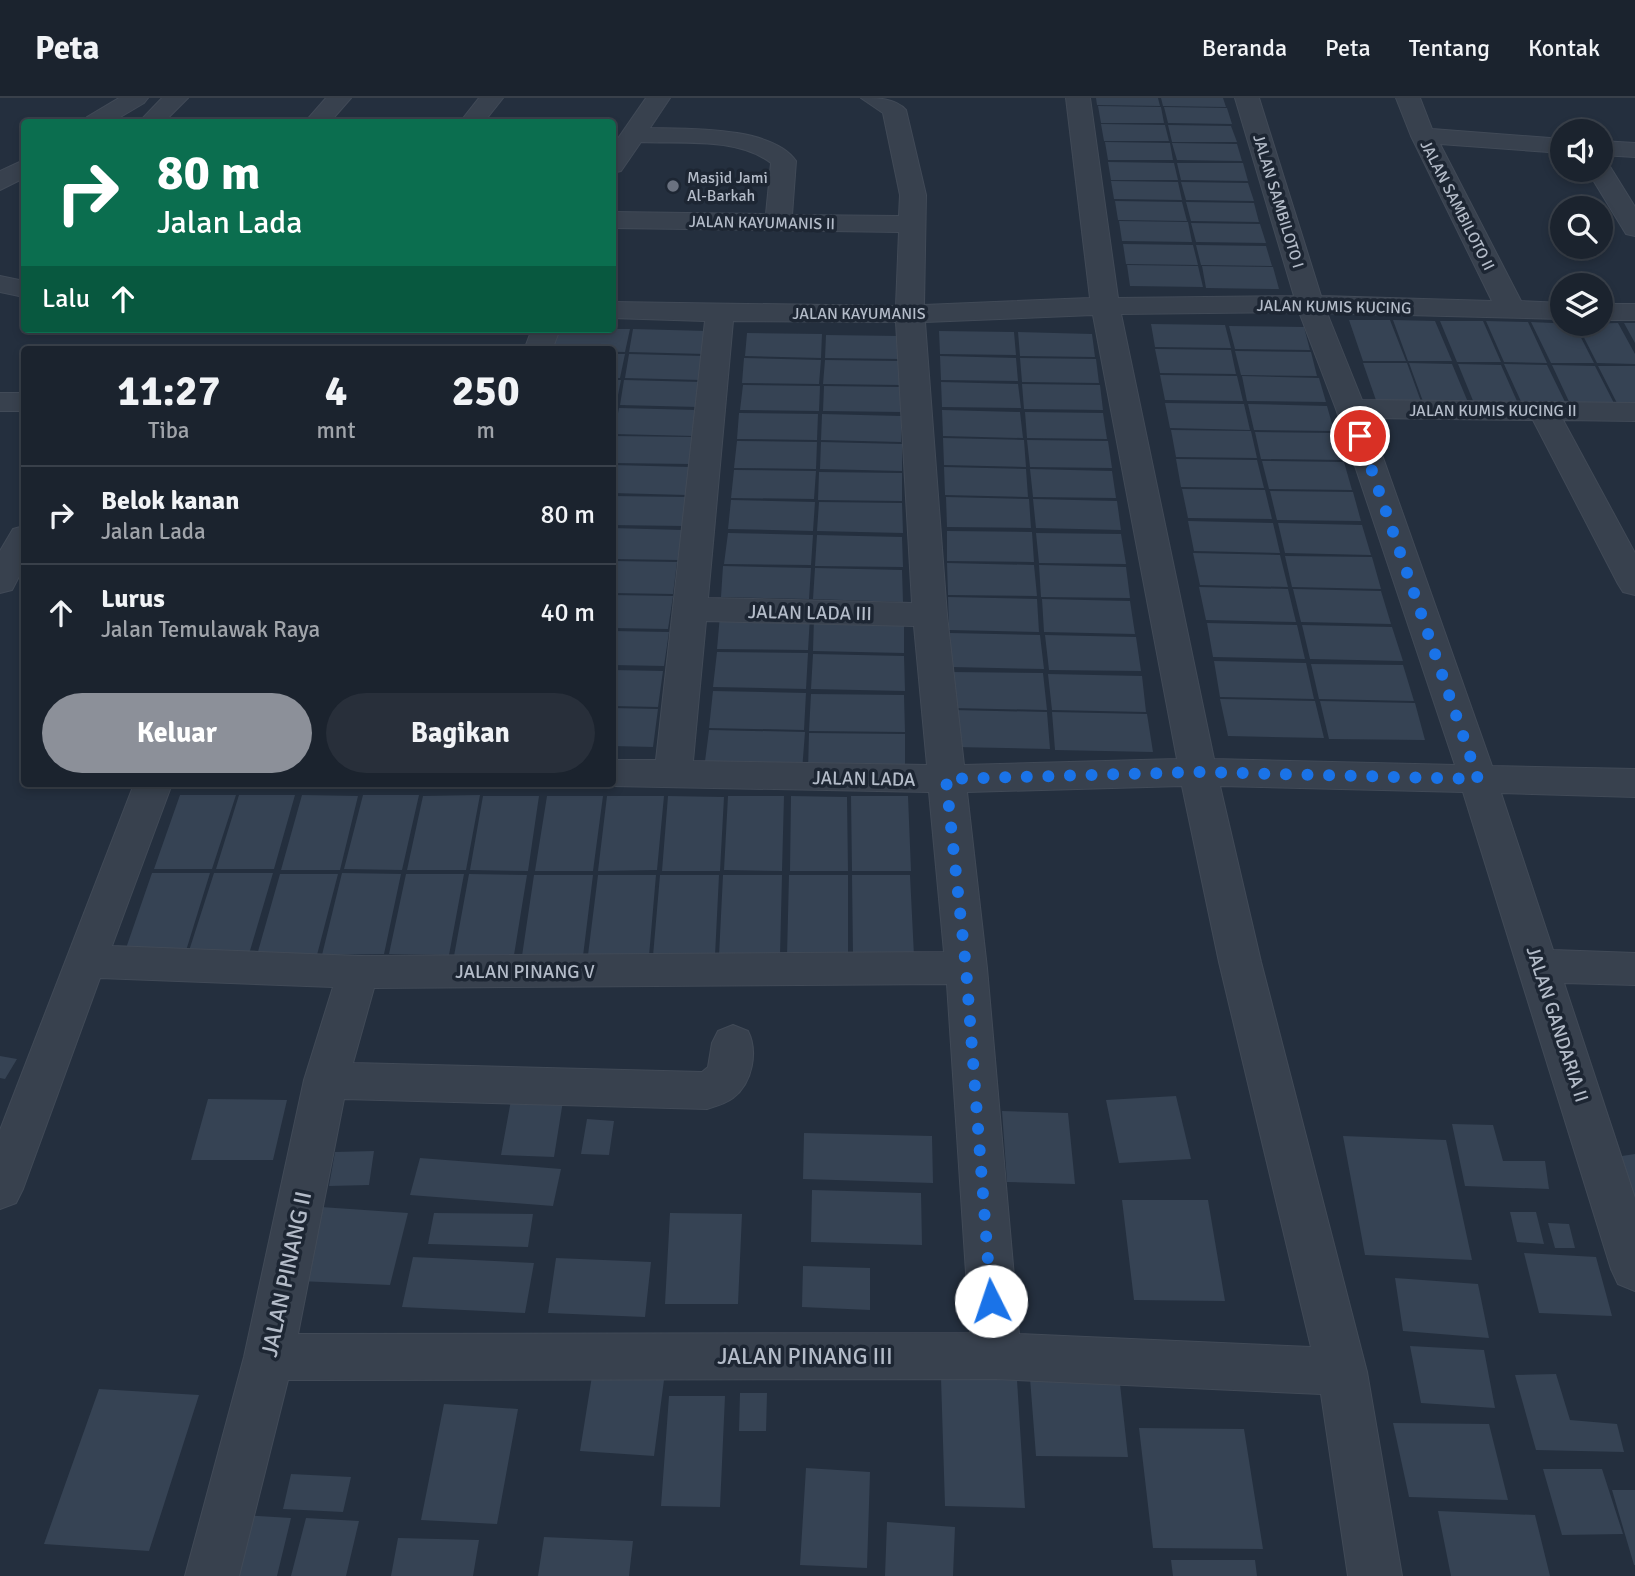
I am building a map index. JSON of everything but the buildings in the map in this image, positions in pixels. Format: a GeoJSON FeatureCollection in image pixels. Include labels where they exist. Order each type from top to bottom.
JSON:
{"type":"FeatureCollection","features":[{"type":"Feature","properties":{"kind":"street"},"geometry":{"type":"LineString","coordinates":[[101,119],[136,98]]}},
{"type":"Feature","properties":{"kind":"street"},"geometry":{"type":"LineString","coordinates":[[154,119],[176,98]]}},
{"type":"Feature","properties":{"kind":"street"},"geometry":{"type":"LineString","coordinates":[[320,119],[339,98]]}},
{"type":"Feature","properties":{"kind":"street"},"geometry":{"type":"LineString","coordinates":[[474,119],[491,98]]}},
{"type":"Feature","properties":{"kind":"street"},"geometry":{"type":"LineString","coordinates":[[616,160],[658,98]]}},
{"type":"Feature","properties":{"kind":"street"},"geometry":{"type":"LineString","coordinates":[[873,98],[894,110],[913,195],[910,314],[930,615],[966,968],[996,1356]]}},
{"type":"Feature","properties":{"kind":"street"},"geometry":{"type":"LineString","coordinates":[[1077,98],[1105,306],[1198,772],[1240,962],[1342,1371],[1375,1576]]}},
{"type":"Feature","properties":{"kind":"street","name":"JALAN SAMBILOTO I"},"geometry":{"type":"LineString","coordinates":[[1247,98],[1310,304],[1351,410]]}},
{"type":"Feature","properties":{"kind":"street","name":"JALAN SAMBILOTO II"},"geometry":{"type":"LineString","coordinates":[[1408,98],[1423,136],[1511,310]]}},
{"type":"Feature","properties":{"kind":"street"},"geometry":{"type":"LineString","coordinates":[[635,134],[736,141],[779,155],[784,162],[778,222]]}},
{"type":"Feature","properties":{"kind":"street"},"geometry":{"type":"LineString","coordinates":[[1423,136],[1550,145]]}},
{"type":"Feature","properties":{"kind":"street"},"geometry":{"type":"LineString","coordinates":[[1613,149],[1635,150]]}},
{"type":"Feature","properties":{"kind":"street"},"geometry":{"type":"LineString","coordinates":[[0,182],[21,169]]}},
{"type":"Feature","properties":{"kind":"street"},"geometry":{"type":"LineString","coordinates":[[0,182],[21,185]]}},
{"type":"Feature","properties":{"kind":"street"},"geometry":{"type":"LineString","coordinates":[[1608,182],[1634,223]]}},
{"type":"Feature","properties":{"kind":"street","name":"JALAN KAYUMANIS II"},"geometry":{"type":"LineString","coordinates":[[616,220],[912,224]]}},
{"type":"Feature","properties":{"kind":"street"},"geometry":{"type":"LineString","coordinates":[[0,284],[21,288]]}},
{"type":"Feature","properties":{"kind":"street","name":"JALAN KUMIS KUCING"},"geometry":{"type":"LineString","coordinates":[[1105,306],[1310,304],[1550,311]]}},
{"type":"Feature","properties":{"kind":"street","name":"JALAN KAYUMANIS"},"geometry":{"type":"LineString","coordinates":[[616,310],[910,314],[1105,306]]}},
{"type":"Feature","properties":{"kind":"street"},"geometry":{"type":"LineString","coordinates":[[1613,312],[1635,312]]}},
{"type":"Feature","properties":{"kind":"street"},"geometry":{"type":"LineString","coordinates":[[673,774],[720,313]]}},
{"type":"Feature","properties":{"kind":"street"},"geometry":{"type":"LineString","coordinates":[[0,402],[21,402]]}},
{"type":"Feature","properties":{"kind":"street","name":"JALAN KUMIS KUCING II"},"geometry":{"type":"LineString","coordinates":[[1351,410],[1635,412]]}},
{"type":"Feature","properties":{"kind":"street","name":"JALAN GANDARIA II"},"geometry":{"type":"LineString","coordinates":[[1351,410],[1478,779],[1635,1269]]}},
{"type":"Feature","properties":{"kind":"street"},"geometry":{"type":"LineString","coordinates":[[1543,411],[1635,584]]}},
{"type":"Feature","properties":{"kind":"street"},"geometry":{"type":"LineString","coordinates":[[0,536],[21,537]]}},
{"type":"Feature","properties":{"kind":"street"},"geometry":{"type":"LineString","coordinates":[[0,582],[21,543]]}},
{"type":"Feature","properties":{"kind":"street","name":"JALAN LADA III"},"geometry":{"type":"LineString","coordinates":[[689,610],[930,615]]}},
{"type":"Feature","properties":{"kind":"street","name":"JALAN LADA"},"geometry":{"type":"LineString","coordinates":[[616,773],[946,779],[1198,772],[1635,783]]}},
{"type":"Feature","properties":{"kind":"street"},"geometry":{"type":"LineString","coordinates":[[0,1189],[152,787]]}},
{"type":"Feature","properties":{"kind":"street","name":"JALAN PINANG V"},"geometry":{"type":"LineString","coordinates":[[85,961],[358,972],[966,968]]}},
{"type":"Feature","properties":{"kind":"street"},"geometry":{"type":"LineString","coordinates":[[1539,966],[1635,969]]}},
{"type":"Feature","properties":{"kind":"street","name":"JALAN PINANG II"},"geometry":{"type":"LineString","coordinates":[[212,1576],[269,1356],[326,1080],[358,972]]}},
{"type":"Feature","properties":{"kind":"street"},"geometry":{"type":"LineString","coordinates":[[326,1080],[707,1091],[722,1085],[730,1070],[733,1043]]}},
{"type":"Feature","properties":{"kind":"street","name":"JALAN PINANG III"},"geometry":{"type":"LineString","coordinates":[[269,1356],[996,1356],[1342,1371]]}},
{"type":"Feature","properties":{"kind":"place","name":"Masjid Jami Al-Barkah"},"geometry":{"type":"Point","coordinates":[673,186]}},
{"type":"Feature","properties":{"kind":"route"},"geometry":{"type":"LineString","coordinates":[[991,1301],[966,968],[946,779],[1198,772],[1478,779],[1360,436]]}}]}
